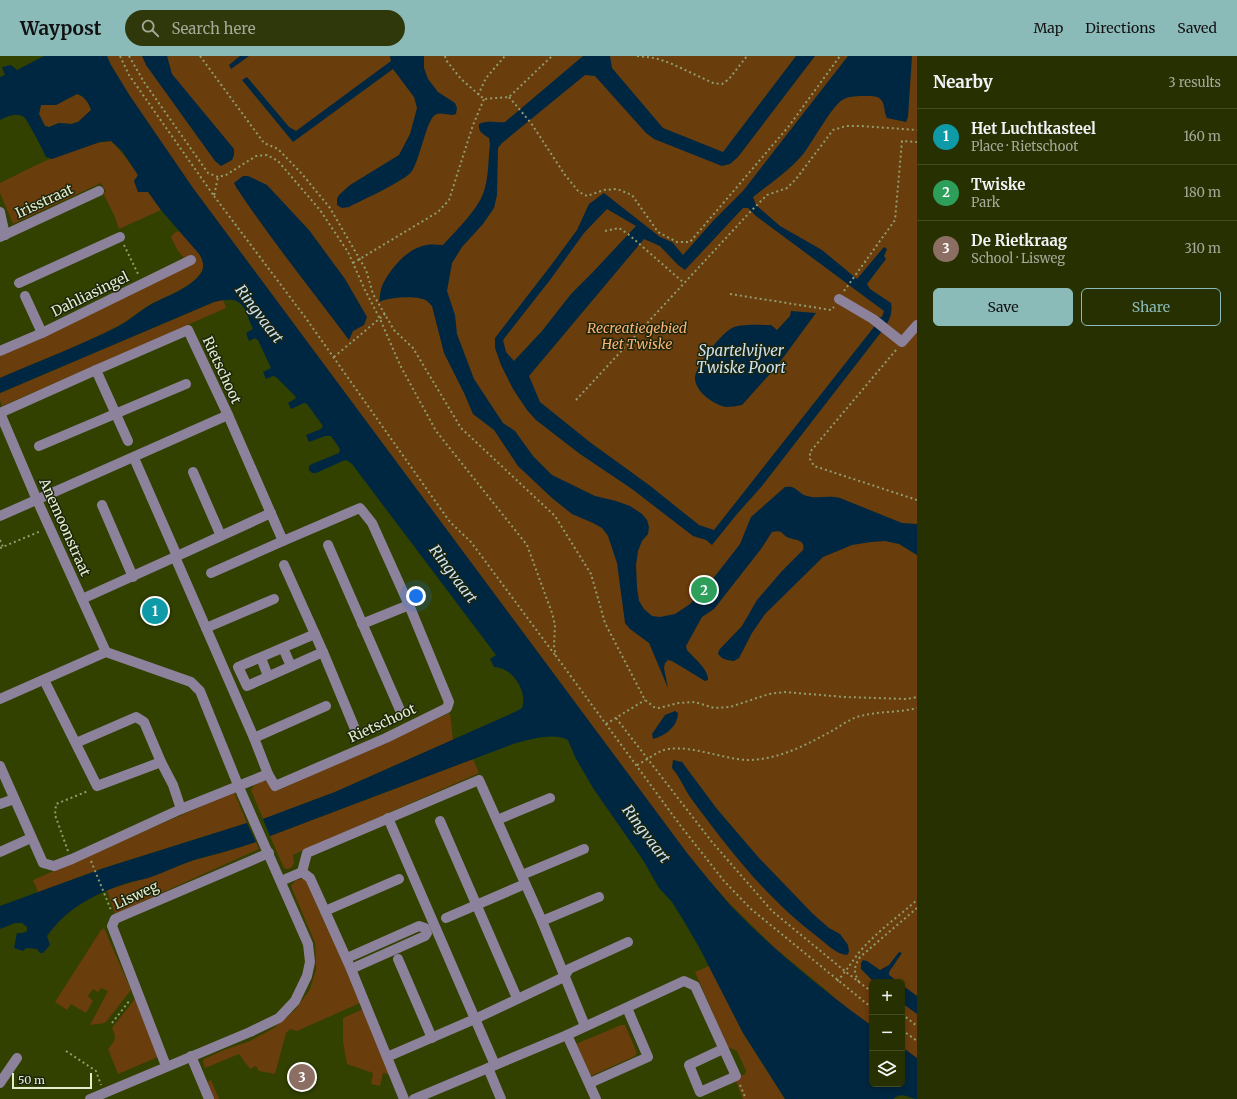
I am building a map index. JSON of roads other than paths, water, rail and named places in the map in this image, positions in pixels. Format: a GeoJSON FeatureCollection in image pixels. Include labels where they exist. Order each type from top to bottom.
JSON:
{"type":"FeatureCollection","features":[{"type":"Feature","properties":{"kind":"street","name":"Irisstraat"},"geometry":{"type":"LineString","coordinates":[[2,236],[99,191]]}},
{"type":"Feature","properties":{"kind":"street"},"geometry":{"type":"LineString","coordinates":[[0,212],[2,236]]}},
{"type":"Feature","properties":{"kind":"street"},"geometry":{"type":"LineString","coordinates":[[19,283],[120,237]]}},
{"type":"Feature","properties":{"kind":"street","name":"Dahliasingel"},"geometry":{"type":"LineString","coordinates":[[0,351],[42,333],[191,260]]}},
{"type":"Feature","properties":{"kind":"street"},"geometry":{"type":"LineString","coordinates":[[25,296],[42,333]]}},
{"type":"Feature","properties":{"kind":"street"},"geometry":{"type":"LineString","coordinates":[[839,300],[873,319],[902,342],[917,325]]}},
{"type":"Feature","properties":{"kind":"street","name":"Rietschoot"},"geometry":{"type":"LineString","coordinates":[[0,413],[188,330],[228,415],[283,541]]}},
{"type":"Feature","properties":{"kind":"street"},"geometry":{"type":"LineString","coordinates":[[96,370],[128,441]]}},
{"type":"Feature","properties":{"kind":"street"},"geometry":{"type":"LineString","coordinates":[[39,446],[186,384]]}},
{"type":"Feature","properties":{"kind":"street","name":"Anemoonstraat"},"geometry":{"type":"LineString","coordinates":[[0,413],[37,500],[106,652]]}},
{"type":"Feature","properties":{"kind":"street"},"geometry":{"type":"LineString","coordinates":[[0,516],[134,458],[228,415]]}},
{"type":"Feature","properties":{"kind":"street"},"geometry":{"type":"LineString","coordinates":[[0,766],[43,863],[54,866],[181,809],[268,774],[134,458]]}},
{"type":"Feature","properties":{"kind":"street"},"geometry":{"type":"LineString","coordinates":[[193,472],[221,536]]}},
{"type":"Feature","properties":{"kind":"street"},"geometry":{"type":"LineString","coordinates":[[102,504],[133,577]]}},
{"type":"Feature","properties":{"kind":"street","name":"Rietschoot"},"geometry":{"type":"LineString","coordinates":[[211,573],[360,508],[372,522],[409,605],[449,702],[447,708],[386,738],[275,786],[268,774]]}},
{"type":"Feature","properties":{"kind":"street"},"geometry":{"type":"LineString","coordinates":[[82,599],[271,513]]}},
{"type":"Feature","properties":{"kind":"street","name":"Rietschoot"},"geometry":{"type":"LineString","coordinates":[[328,545],[400,710]]}},
{"type":"Feature","properties":{"kind":"street"},"geometry":{"type":"LineString","coordinates":[[284,565],[356,729]]}},
{"type":"Feature","properties":{"kind":"street"},"geometry":{"type":"LineString","coordinates":[[206,628],[274,599]]}},
{"type":"Feature","properties":{"kind":"street"},"geometry":{"type":"LineString","coordinates":[[362,624],[409,605]]}},
{"type":"Feature","properties":{"kind":"street"},"geometry":{"type":"LineString","coordinates":[[315,634],[238,667],[247,686],[323,652]]}},
{"type":"Feature","properties":{"kind":"street"},"geometry":{"type":"LineString","coordinates":[[283,648],[291,666]]}},
{"type":"Feature","properties":{"kind":"street"},"geometry":{"type":"LineString","coordinates":[[0,699],[106,652],[191,682],[200,691],[238,785],[254,818],[308,944],[310,962],[307,976],[295,1001],[279,1018],[250,1032],[166,1066],[116,1094],[104,1093],[90,1099]]}},
{"type":"Feature","properties":{"kind":"street"},"geometry":{"type":"LineString","coordinates":[[260,658],[268,676]]}},
{"type":"Feature","properties":{"kind":"street"},"geometry":{"type":"LineString","coordinates":[[44,680],[97,786],[161,762]]}},
{"type":"Feature","properties":{"kind":"street"},"geometry":{"type":"LineString","coordinates":[[254,738],[326,706]]}},
{"type":"Feature","properties":{"kind":"street"},"geometry":{"type":"LineString","coordinates":[[76,743],[136,717],[144,722],[161,762],[173,785],[181,809]]}},
{"type":"Feature","properties":{"kind":"street"},"geometry":{"type":"LineString","coordinates":[[281,881],[302,872],[308,853],[479,780],[542,921],[585,1026]]}},
{"type":"Feature","properties":{"kind":"street"},"geometry":{"type":"LineString","coordinates":[[497,820],[550,798]]}},
{"type":"Feature","properties":{"kind":"street"},"geometry":{"type":"LineString","coordinates":[[0,804],[14,799]]}},
{"type":"Feature","properties":{"kind":"street"},"geometry":{"type":"LineString","coordinates":[[388,818],[475,1019],[492,1067],[501,1099]]}},
{"type":"Feature","properties":{"kind":"street"},"geometry":{"type":"LineString","coordinates":[[440,821],[517,998]]}},
{"type":"Feature","properties":{"kind":"street"},"geometry":{"type":"LineString","coordinates":[[0,852],[31,838]]}},
{"type":"Feature","properties":{"kind":"street"},"geometry":{"type":"LineString","coordinates":[[446,918],[477,905],[584,849]]}},
{"type":"Feature","properties":{"kind":"street","name":"Lisweg"},"geometry":{"type":"LineString","coordinates":[[166,1066],[112,926],[115,918],[267,850]]}},
{"type":"Feature","properties":{"kind":"street"},"geometry":{"type":"LineString","coordinates":[[302,872],[310,878],[347,958],[404,1099]]}},
{"type":"Feature","properties":{"kind":"street"},"geometry":{"type":"LineString","coordinates":[[325,911],[399,879]]}},
{"type":"Feature","properties":{"kind":"street"},"geometry":{"type":"LineString","coordinates":[[542,921],[599,897]]}},
{"type":"Feature","properties":{"kind":"street"},"geometry":{"type":"LineString","coordinates":[[347,958],[419,926],[425,928],[426,930],[427,933],[425,936],[351,969]]}},
{"type":"Feature","properties":{"kind":"street"},"geometry":{"type":"LineString","coordinates":[[387,1057],[475,1019],[564,977],[569,969],[628,942]]}},
{"type":"Feature","properties":{"kind":"street"},"geometry":{"type":"LineString","coordinates":[[398,959],[432,1038]]}},
{"type":"Feature","properties":{"kind":"street"},"geometry":{"type":"LineString","coordinates":[[414,1099],[567,1035],[684,981],[695,986],[736,1076],[700,1092],[688,1065],[723,1049]]}},
{"type":"Feature","properties":{"kind":"street"},"geometry":{"type":"LineString","coordinates":[[590,1084],[648,1057],[627,1008]]}},
{"type":"Feature","properties":{"kind":"street"},"geometry":{"type":"LineString","coordinates":[[567,1035],[596,1099]]}},
{"type":"Feature","properties":{"kind":"street"},"geometry":{"type":"LineString","coordinates":[[191,1056],[209,1099]]}},
{"type":"Feature","properties":{"kind":"street"},"geometry":{"type":"LineString","coordinates":[[0,1083],[17,1058]]}},
{"type":"Feature","properties":{"kind":"water","name":"Ringvaart"},"geometry":{"type":"Polygon","coordinates":[[[44,56],[107,56],[130,96],[193,188],[687,853],[730,905],[780,953],[817,984],[869,1024],[869,1087],[905,1087],[905,1049],[917,1058],[917,1099],[900,1095],[893,1099],[785,1099],[743,1033],[685,923],[672,902],[659,888],[643,860],[593,788],[575,757],[568,740],[548,737],[513,744],[270,836],[263,819],[335,792],[515,712],[522,708],[523,694],[521,688],[517,681],[507,671],[494,667],[490,659],[496,655],[352,464],[345,460],[316,473],[312,473],[309,470],[309,466],[339,453],[340,449],[331,436],[325,436],[309,442],[306,435],[321,429],[323,426],[307,404],[304,403],[291,409],[288,403],[296,397],[276,377],[273,376],[266,379],[263,372],[271,368],[258,340],[255,338],[249,341],[246,333],[253,329],[244,308],[236,301],[224,300],[214,302],[0,393],[0,378],[88,341],[121,325],[146,307],[177,292],[191,283],[201,273],[203,266],[200,255],[161,210],[148,192],[138,192],[134,181],[138,175],[122,151],[111,141],[100,142],[52,159],[46,157],[24,117],[15,115],[0,120],[0,77],[5,75],[2,67],[11,65],[17,70],[44,56]],[[77,94],[56,105],[41,105],[39,114],[45,126],[49,127],[59,123],[71,124],[78,122],[91,110],[86,100],[77,94]]]}},
{"type":"Feature","properties":{"kind":"water"},"geometry":{"type":"Polygon","coordinates":[[[142,56],[167,56],[172,74],[234,149],[232,160],[221,166],[215,161],[146,65],[142,56]]]}},
{"type":"Feature","properties":{"kind":"water"},"geometry":{"type":"Polygon","coordinates":[[[240,56],[249,56],[231,69],[229,65],[240,56]]]}},
{"type":"Feature","properties":{"kind":"water"},"geometry":{"type":"Polygon","coordinates":[[[390,56],[424,56],[424,68],[428,79],[438,92],[455,103],[457,108],[456,114],[438,114],[432,118],[426,131],[418,158],[412,171],[408,175],[349,207],[342,208],[337,205],[339,195],[350,185],[399,155],[410,134],[417,108],[414,97],[393,69],[293,142],[242,80],[247,77],[289,127],[296,131],[391,61],[390,56]]]}},
{"type":"Feature","properties":{"kind":"water"},"geometry":{"type":"Polygon","coordinates":[[[583,56],[610,56],[612,68],[663,128],[723,152],[796,56],[815,56],[738,157],[730,164],[722,166],[654,139],[646,133],[595,76],[585,75],[502,143],[498,148],[497,195],[494,208],[483,224],[462,247],[452,263],[447,291],[455,315],[457,334],[474,379],[503,423],[515,431],[533,456],[552,475],[595,496],[630,506],[642,514],[647,520],[649,527],[648,534],[642,541],[638,551],[636,565],[637,587],[639,601],[644,609],[652,616],[660,617],[675,614],[690,604],[712,580],[740,544],[751,517],[785,487],[795,488],[804,495],[811,497],[840,498],[902,523],[917,524],[917,555],[899,544],[885,541],[852,545],[823,557],[765,614],[752,633],[739,658],[734,661],[727,660],[718,654],[719,650],[742,626],[757,600],[782,571],[803,550],[804,547],[802,542],[786,537],[779,531],[772,532],[761,549],[714,609],[702,617],[686,646],[687,650],[704,668],[708,676],[708,680],[705,681],[668,660],[665,663],[664,668],[668,688],[649,643],[630,629],[625,623],[617,563],[608,536],[602,528],[572,514],[552,498],[518,466],[494,430],[473,414],[444,353],[432,306],[423,299],[410,297],[389,299],[379,302],[382,286],[394,266],[406,255],[420,247],[429,245],[443,245],[465,221],[480,200],[486,182],[490,144],[489,138],[480,131],[479,124],[489,122],[505,122],[583,56]]]}},
{"type":"Feature","properties":{"kind":"water"},"geometry":{"type":"Polygon","coordinates":[[[848,56],[912,56],[908,117],[906,122],[887,118],[882,101],[876,97],[857,96],[844,99],[834,108],[799,159],[753,197],[756,205],[780,226],[822,250],[857,279],[884,247],[887,249],[884,256],[886,259],[867,284],[870,289],[891,303],[891,314],[882,331],[762,486],[712,545],[706,540],[693,536],[632,489],[580,454],[536,420],[527,410],[513,389],[501,365],[495,348],[495,338],[577,230],[589,204],[604,193],[660,237],[672,242],[683,255],[713,221],[743,191],[848,56]],[[743,208],[685,270],[678,265],[660,246],[644,239],[529,376],[540,402],[591,443],[649,485],[699,525],[714,530],[874,327],[876,318],[882,317],[884,311],[756,216],[748,208],[743,208]],[[607,209],[584,233],[550,280],[503,340],[506,352],[514,361],[542,331],[571,294],[636,226],[607,209]]]}},
{"type":"Feature","properties":{"kind":"water"},"geometry":{"type":"Polygon","coordinates":[[[243,176],[248,176],[267,185],[309,230],[345,279],[367,317],[364,325],[353,331],[349,340],[277,245],[236,187],[234,183],[243,176]]]}},
{"type":"Feature","properties":{"kind":"water","name":"Spartelvijver Twiske Poort"},"geometry":{"type":"Polygon","coordinates":[[[791,311],[816,313],[777,366],[742,405],[728,407],[721,406],[701,392],[695,377],[697,371],[705,357],[723,335],[734,327],[743,325],[771,325],[777,330],[790,316],[791,311]]]}},
{"type":"Feature","properties":{"kind":"water"},"geometry":{"type":"Polygon","coordinates":[[[675,711],[678,713],[676,722],[670,730],[662,736],[653,739],[652,734],[665,715],[675,711]]]}},
{"type":"Feature","properties":{"kind":"water"},"geometry":{"type":"Polygon","coordinates":[[[673,760],[682,762],[717,809],[759,858],[813,914],[829,928],[840,934],[848,945],[849,952],[847,955],[832,949],[801,924],[767,892],[736,857],[690,797],[672,768],[673,760]]]}},
{"type":"Feature","properties":{"kind":"water"},"geometry":{"type":"Polygon","coordinates":[[[247,823],[256,842],[194,860],[151,877],[124,884],[91,898],[81,904],[63,918],[47,936],[50,945],[43,953],[40,953],[37,949],[26,948],[23,951],[14,948],[17,933],[27,931],[27,927],[22,923],[15,923],[0,929],[0,906],[104,868],[247,823]]]}},
{"type":"Feature","properties":{"kind":"water"},"geometry":{"type":"Polygon","coordinates":[[[899,952],[902,953],[889,972],[889,975],[894,979],[871,979],[861,969],[861,963],[863,960],[880,970],[889,965],[899,952]]]}},
{"type":"Feature","properties":{"kind":"water"},"geometry":{"type":"Polygon","coordinates":[[[905,987],[917,996],[917,1014],[905,1005],[905,987]]]}},
{"type":"Feature","properties":{"kind":"place","name":"Twiske"},"geometry":{"type":"Point","coordinates":[704,590]}},
{"type":"Feature","properties":{"kind":"place","name":"Het Luchtkasteel"},"geometry":{"type":"Point","coordinates":[155,611]}},
{"type":"Feature","properties":{"kind":"place","name":"De Rietkraag"},"geometry":{"type":"Point","coordinates":[302,1077]}},
{"type":"Feature","properties":{"kind":"park label","name":"Recreatiegebied Het Twiske"},"geometry":{"type":"Point","coordinates":[637,336]}}]}
